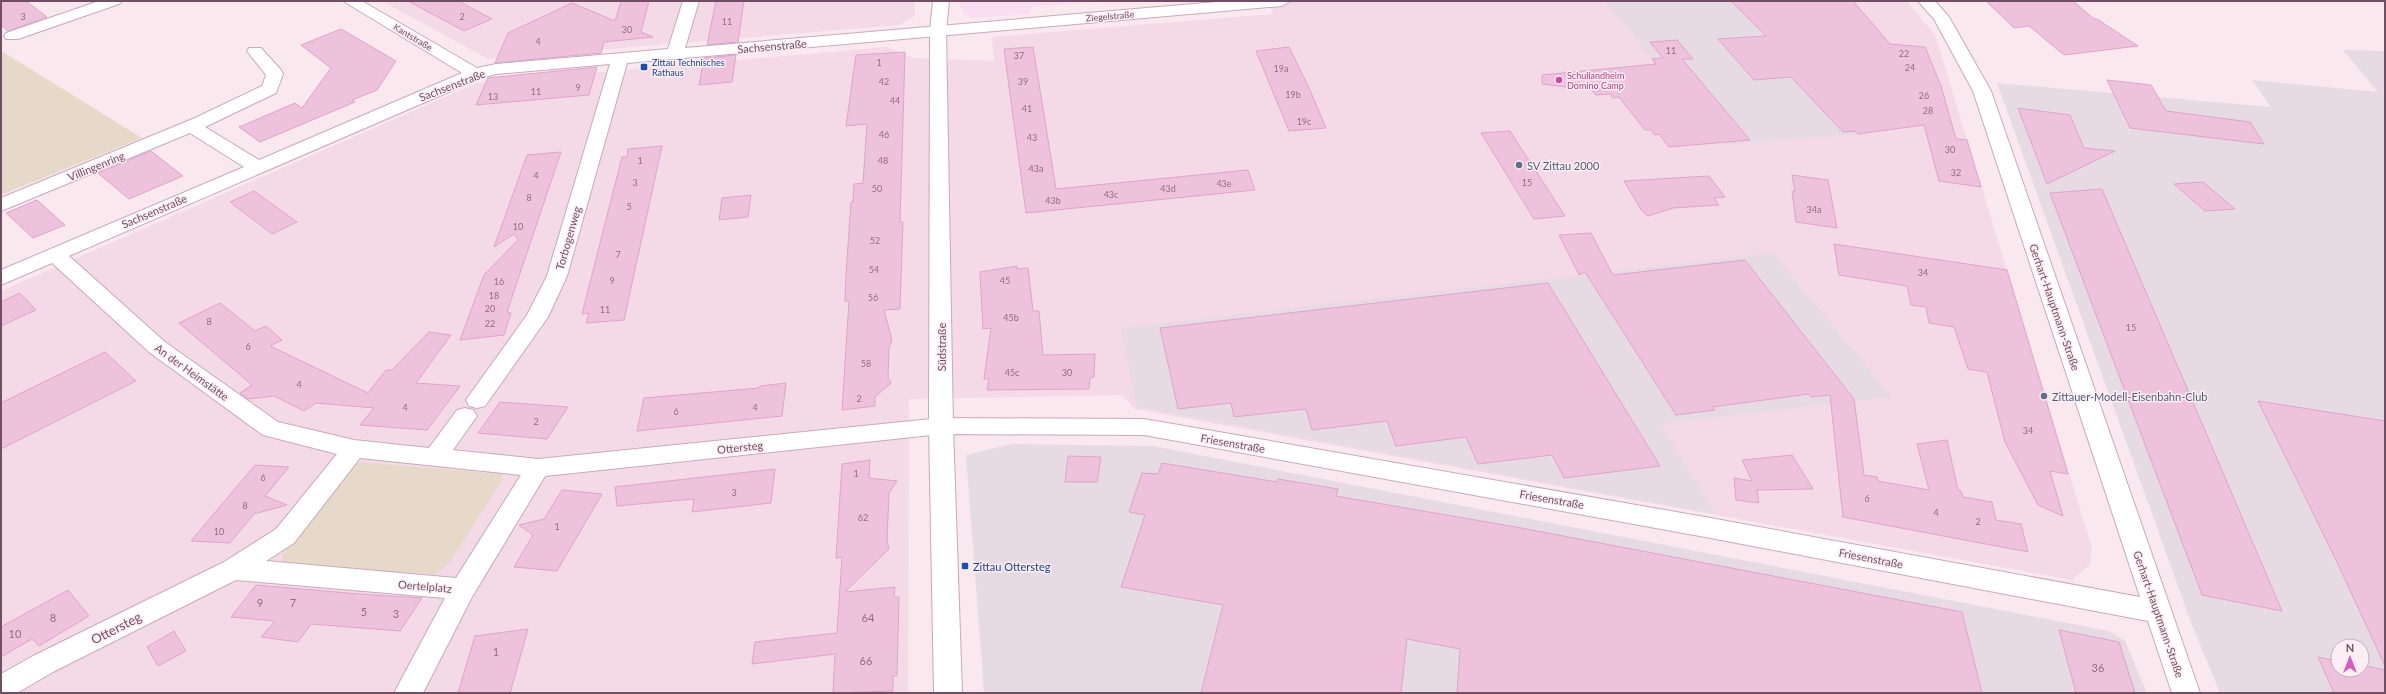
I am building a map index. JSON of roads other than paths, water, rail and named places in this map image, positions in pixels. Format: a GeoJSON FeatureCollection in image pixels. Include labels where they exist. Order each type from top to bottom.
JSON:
{"type":"FeatureCollection","features":[{"type":"Feature","properties":{"kind":"street"},"geometry":{"type":"LineString","coordinates":[[12,36],[114,1]]}},
{"type":"Feature","properties":{"kind":"street","name":"Kantstraße"},"geometry":{"type":"LineString","coordinates":[[352,1],[475,74]]}},
{"type":"Feature","properties":{"kind":"street"},"geometry":{"type":"LineString","coordinates":[[675,54],[691,1]]}},
{"type":"Feature","properties":{"kind":"street","name":"Südstraße"},"geometry":{"type":"LineString","coordinates":[[940,1],[938,31],[941,426],[948,693]]}},
{"type":"Feature","properties":{"kind":"street","name":"Ziegelstraße"},"geometry":{"type":"LineString","coordinates":[[938,31],[1282,1]]}},
{"type":"Feature","properties":{"kind":"street","name":"Gerhart-Hauptmann-Straße"},"geometry":{"type":"LineString","coordinates":[[1926,1],[1941,17],[1982,91],[2186,693]]}},
{"type":"Feature","properties":{"kind":"street","name":"Sachsenstraße"},"geometry":{"type":"LineString","coordinates":[[1,278],[475,74],[520,66],[620,59],[938,31]]}},
{"type":"Feature","properties":{"kind":"street","name":"Villingenring"},"geometry":{"type":"LineString","coordinates":[[1,205],[191,126],[270,89],[275,74],[256,51]]}},
{"type":"Feature","properties":{"kind":"street","name":"Torbogenweg"},"geometry":{"type":"LineString","coordinates":[[435,457],[537,317],[557,276],[620,59]]}},
{"type":"Feature","properties":{"kind":"street"},"geometry":{"type":"LineString","coordinates":[[191,126],[257,167]]}},
{"type":"Feature","properties":{"kind":"street","name":"An der Heimstätte"},"geometry":{"type":"LineString","coordinates":[[54,254],[157,347],[271,429],[354,449]]}},
{"type":"Feature","properties":{"kind":"street","name":"Friesenstraße"},"geometry":{"type":"LineString","coordinates":[[941,426],[1144,427],[1713,528],[2158,612]]}},
{"type":"Feature","properties":{"kind":"street","name":"Ottersteg"},"geometry":{"type":"LineString","coordinates":[[538,468],[941,426]]}},
{"type":"Feature","properties":{"kind":"street"},"geometry":{"type":"LineString","coordinates":[[233,569],[285,536],[354,449],[538,468]]}},
{"type":"Feature","properties":{"kind":"street","name":"Oertelplatz"},"geometry":{"type":"LineString","coordinates":[[233,569],[463,589],[538,468]]}},
{"type":"Feature","properties":{"kind":"street","name":"Ottersteg"},"geometry":{"type":"LineString","coordinates":[[1,688],[43,664],[233,569]]}},
{"type":"Feature","properties":{"kind":"street"},"geometry":{"type":"LineString","coordinates":[[408,693],[463,589]]}},
{"type":"Feature","properties":{"kind":"place","name":"Zittau Technisches Rathaus"},"geometry":{"type":"Point","coordinates":[644,67]}},
{"type":"Feature","properties":{"kind":"place","name":"Schullandheim Domino Camp"},"geometry":{"type":"Point","coordinates":[1559,80]}},
{"type":"Feature","properties":{"kind":"place","name":"SV Zittau 2000"},"geometry":{"type":"Point","coordinates":[1519,165]}},
{"type":"Feature","properties":{"kind":"place","name":"Zittauer-Modell-Eisenbahn-Club"},"geometry":{"type":"Point","coordinates":[2044,396]}},
{"type":"Feature","properties":{"kind":"place","name":"Zittau Ottersteg"},"geometry":{"type":"Point","coordinates":[965,566]}}]}
